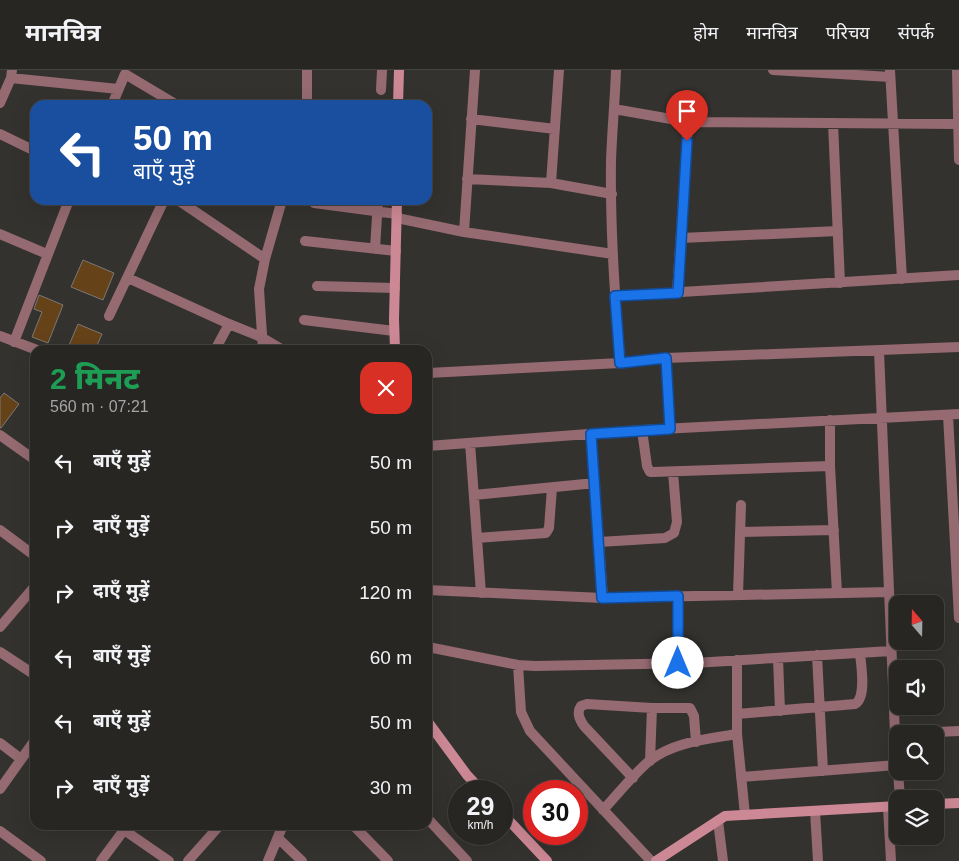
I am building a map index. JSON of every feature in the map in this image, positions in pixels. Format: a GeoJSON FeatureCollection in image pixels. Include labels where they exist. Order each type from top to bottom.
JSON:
{"type":"FeatureCollection","features":[{"type":"Feature","properties":{"kind":"street"},"geometry":{"type":"LineString","coordinates":[[296,70],[307,73],[306,100]]}},
{"type":"Feature","properties":{"kind":"street"},"geometry":{"type":"LineString","coordinates":[[381,90],[382,70]]}},
{"type":"Feature","properties":{"kind":"street"},"geometry":{"type":"LineString","coordinates":[[398,100],[400,70]]}},
{"type":"Feature","properties":{"kind":"street"},"geometry":{"type":"LineString","coordinates":[[464,232],[475,70]]}},
{"type":"Feature","properties":{"kind":"street"},"geometry":{"type":"LineString","coordinates":[[551,183],[559,70]]}},
{"type":"Feature","properties":{"kind":"street"},"geometry":{"type":"LineString","coordinates":[[616,70],[611,161],[613,254],[620,363]]}},
{"type":"Feature","properties":{"kind":"street"},"geometry":{"type":"LineString","coordinates":[[773,70],[890,73],[902,279]]}},
{"type":"Feature","properties":{"kind":"street"},"geometry":{"type":"LineString","coordinates":[[957,70],[959,160]]}},
{"type":"Feature","properties":{"kind":"street"},"geometry":{"type":"LineString","coordinates":[[114,100],[125,72],[169,100]]}},
{"type":"Feature","properties":{"kind":"street"},"geometry":{"type":"LineString","coordinates":[[0,103],[11,74],[118,89]]}},
{"type":"Feature","properties":{"kind":"street"},"geometry":{"type":"LineString","coordinates":[[614,109],[688,122],[958,124]]}},
{"type":"Feature","properties":{"kind":"street"},"geometry":{"type":"LineString","coordinates":[[471,119],[555,129]]}},
{"type":"Feature","properties":{"kind":"street"},"geometry":{"type":"LineString","coordinates":[[678,293],[688,122]]}},
{"type":"Feature","properties":{"kind":"street"},"geometry":{"type":"LineString","coordinates":[[833,123],[840,282]]}},
{"type":"Feature","properties":{"kind":"street"},"geometry":{"type":"LineString","coordinates":[[0,134],[30,149]]}},
{"type":"Feature","properties":{"kind":"street"},"geometry":{"type":"LineString","coordinates":[[467,179],[551,183],[612,194]]}},
{"type":"Feature","properties":{"kind":"street"},"geometry":{"type":"LineString","coordinates":[[14,342],[66,205]]}},
{"type":"Feature","properties":{"kind":"street"},"geometry":{"type":"LineString","coordinates":[[109,316],[162,205]]}},
{"type":"Feature","properties":{"kind":"street"},"geometry":{"type":"LineString","coordinates":[[185,205],[265,259]]}},
{"type":"Feature","properties":{"kind":"street"},"geometry":{"type":"LineString","coordinates":[[263,345],[259,288],[281,205]]}},
{"type":"Feature","properties":{"kind":"street"},"geometry":{"type":"LineString","coordinates":[[335,205],[378,211],[464,232],[613,254]]}},
{"type":"Feature","properties":{"kind":"street"},"geometry":{"type":"LineString","coordinates":[[375,249],[378,205]]}},
{"type":"Feature","properties":{"kind":"street"},"geometry":{"type":"LineString","coordinates":[[395,345],[397,205]]}},
{"type":"Feature","properties":{"kind":"street"},"geometry":{"type":"LineString","coordinates":[[681,238],[838,230]]}},
{"type":"Feature","properties":{"kind":"street"},"geometry":{"type":"LineString","coordinates":[[0,234],[47,254]]}},
{"type":"Feature","properties":{"kind":"street"},"geometry":{"type":"LineString","coordinates":[[305,241],[396,251]]}},
{"type":"Feature","properties":{"kind":"street"},"geometry":{"type":"LineString","coordinates":[[615,296],[959,275]]}},
{"type":"Feature","properties":{"kind":"street"},"geometry":{"type":"LineString","coordinates":[[128,278],[230,324],[262,336],[275,345]]}},
{"type":"Feature","properties":{"kind":"street"},"geometry":{"type":"LineString","coordinates":[[317,286],[395,288]]}},
{"type":"Feature","properties":{"kind":"street"},"geometry":{"type":"LineString","coordinates":[[304,320],[394,331]]}},
{"type":"Feature","properties":{"kind":"street"},"geometry":{"type":"LineString","coordinates":[[218,345],[230,324]]}},
{"type":"Feature","properties":{"kind":"street"},"geometry":{"type":"LineString","coordinates":[[0,336],[30,348]]}},
{"type":"Feature","properties":{"kind":"street"},"geometry":{"type":"LineString","coordinates":[[432,373],[620,363],[666,358],[959,348]]}},
{"type":"Feature","properties":{"kind":"street"},"geometry":{"type":"LineString","coordinates":[[879,351],[895,725]]}},
{"type":"Feature","properties":{"kind":"street"},"geometry":{"type":"LineString","coordinates":[[666,358],[670,429]]}},
{"type":"Feature","properties":{"kind":"street"},"geometry":{"type":"LineString","coordinates":[[432,446],[642,430],[881,417],[954,415],[959,618]]}},
{"type":"Feature","properties":{"kind":"street"},"geometry":{"type":"LineString","coordinates":[[830,420],[830,466],[837,593]]}},
{"type":"Feature","properties":{"kind":"street"},"geometry":{"type":"LineString","coordinates":[[642,430],[648,469],[653,472],[830,466]]}},
{"type":"Feature","properties":{"kind":"street"},"geometry":{"type":"LineString","coordinates":[[591,434],[602,598]]}},
{"type":"Feature","properties":{"kind":"street"},"geometry":{"type":"LineString","coordinates":[[0,435],[30,456]]}},
{"type":"Feature","properties":{"kind":"street"},"geometry":{"type":"LineString","coordinates":[[470,443],[481,593]]}},
{"type":"Feature","properties":{"kind":"street"},"geometry":{"type":"LineString","coordinates":[[599,542],[665,538],[674,533],[677,522],[673,472]]}},
{"type":"Feature","properties":{"kind":"street"},"geometry":{"type":"LineString","coordinates":[[474,496],[595,484]]}},
{"type":"Feature","properties":{"kind":"street"},"geometry":{"type":"LineString","coordinates":[[477,538],[546,533],[549,528],[552,488]]}},
{"type":"Feature","properties":{"kind":"street"},"geometry":{"type":"LineString","coordinates":[[738,595],[741,505]]}},
{"type":"Feature","properties":{"kind":"street"},"geometry":{"type":"LineString","coordinates":[[0,530],[30,552]]}},
{"type":"Feature","properties":{"kind":"street"},"geometry":{"type":"LineString","coordinates":[[740,532],[834,530]]}},
{"type":"Feature","properties":{"kind":"street"},"geometry":{"type":"LineString","coordinates":[[432,590],[602,598],[888,592]]}},
{"type":"Feature","properties":{"kind":"street"},"geometry":{"type":"LineString","coordinates":[[0,627],[30,592]]}},
{"type":"Feature","properties":{"kind":"street"},"geometry":{"type":"LineString","coordinates":[[678,596],[678,663]]}},
{"type":"Feature","properties":{"kind":"street"},"geometry":{"type":"LineString","coordinates":[[432,648],[518,665],[678,663],[891,651]]}},
{"type":"Feature","properties":{"kind":"street"},"geometry":{"type":"LineString","coordinates":[[0,652],[30,672]]}},
{"type":"Feature","properties":{"kind":"street"},"geometry":{"type":"LineString","coordinates":[[737,714],[849,706],[859,702],[862,692],[860,653]]}},
{"type":"Feature","properties":{"kind":"street"},"geometry":{"type":"LineString","coordinates":[[817,655],[823,771]]}},
{"type":"Feature","properties":{"kind":"street"},"geometry":{"type":"LineString","coordinates":[[778,658],[780,711]]}},
{"type":"Feature","properties":{"kind":"street"},"geometry":{"type":"LineString","coordinates":[[737,660],[737,734],[745,815]]}},
{"type":"Feature","properties":{"kind":"street"},"geometry":{"type":"LineString","coordinates":[[518,665],[519,703],[525,722],[537,740],[651,861]]}},
{"type":"Feature","properties":{"kind":"street"},"geometry":{"type":"LineString","coordinates":[[633,778],[584,726],[579,717],[579,708],[587,704],[690,708],[694,716],[696,742]]}},
{"type":"Feature","properties":{"kind":"street"},"geometry":{"type":"LineString","coordinates":[[650,761],[652,708]]}},
{"type":"Feature","properties":{"kind":"street"},"geometry":{"type":"LineString","coordinates":[[432,727],[472,780]]}},
{"type":"Feature","properties":{"kind":"street"},"geometry":{"type":"LineString","coordinates":[[944,732],[959,732]]}},
{"type":"Feature","properties":{"kind":"street"},"geometry":{"type":"LineString","coordinates":[[603,810],[650,761],[674,748],[737,734]]}},
{"type":"Feature","properties":{"kind":"street"},"geometry":{"type":"LineString","coordinates":[[0,743],[21,759]]}},
{"type":"Feature","properties":{"kind":"street"},"geometry":{"type":"LineString","coordinates":[[0,789],[30,747]]}},
{"type":"Feature","properties":{"kind":"street"},"geometry":{"type":"LineString","coordinates":[[742,778],[889,766]]}},
{"type":"Feature","properties":{"kind":"street"},"geometry":{"type":"LineString","coordinates":[[944,804],[959,803]]}},
{"type":"Feature","properties":{"kind":"street"},"geometry":{"type":"LineString","coordinates":[[656,861],[725,816],[889,807]]}},
{"type":"Feature","properties":{"kind":"street"},"geometry":{"type":"LineString","coordinates":[[815,811],[818,861]]}},
{"type":"Feature","properties":{"kind":"street"},"geometry":{"type":"LineString","coordinates":[[718,821],[723,861]]}},
{"type":"Feature","properties":{"kind":"street"},"geometry":{"type":"LineString","coordinates":[[432,823],[468,861]]}},
{"type":"Feature","properties":{"kind":"street"},"geometry":{"type":"LineString","coordinates":[[513,825],[547,861]]}},
{"type":"Feature","properties":{"kind":"street"},"geometry":{"type":"LineString","coordinates":[[101,861],[124,830]]}},
{"type":"Feature","properties":{"kind":"street"},"geometry":{"type":"LineString","coordinates":[[128,830],[169,861]]}},
{"type":"Feature","properties":{"kind":"street"},"geometry":{"type":"LineString","coordinates":[[188,861],[216,830]]}},
{"type":"Feature","properties":{"kind":"street"},"geometry":{"type":"LineString","coordinates":[[268,861],[281,830]]}},
{"type":"Feature","properties":{"kind":"street"},"geometry":{"type":"LineString","coordinates":[[358,830],[388,861]]}},
{"type":"Feature","properties":{"kind":"street"},"geometry":{"type":"LineString","coordinates":[[0,831],[41,861]]}},
{"type":"Feature","properties":{"kind":"street"},"geometry":{"type":"LineString","coordinates":[[278,838],[302,861]]}},
{"type":"Feature","properties":{"kind":"street"},"geometry":{"type":"LineString","coordinates":[[891,861],[892,845]]}},
{"type":"Feature","properties":{"kind":"building"},"geometry":{"type":"Polygon","coordinates":[[[83,260],[114,273],[103,300],[71,287],[83,260]]]}},
{"type":"Feature","properties":{"kind":"building"},"geometry":{"type":"Polygon","coordinates":[[[39,295],[63,305],[48,343],[32,337],[42,312],[34,309],[39,295]]]}},
{"type":"Feature","properties":{"kind":"building"},"geometry":{"type":"Polygon","coordinates":[[[78,324],[102,334],[97,345],[69,345],[78,324]]]}},
{"type":"Feature","properties":{"kind":"building"},"geometry":{"type":"Polygon","coordinates":[[[4,393],[19,404],[0,428],[0,398],[4,393]]]}},
{"type":"Feature","properties":{"kind":"route"},"geometry":{"type":"LineString","coordinates":[[678,663],[678,596],[602,598],[591,434],[670,429],[666,358],[620,363],[615,296],[678,293],[687,141]]}}]}
